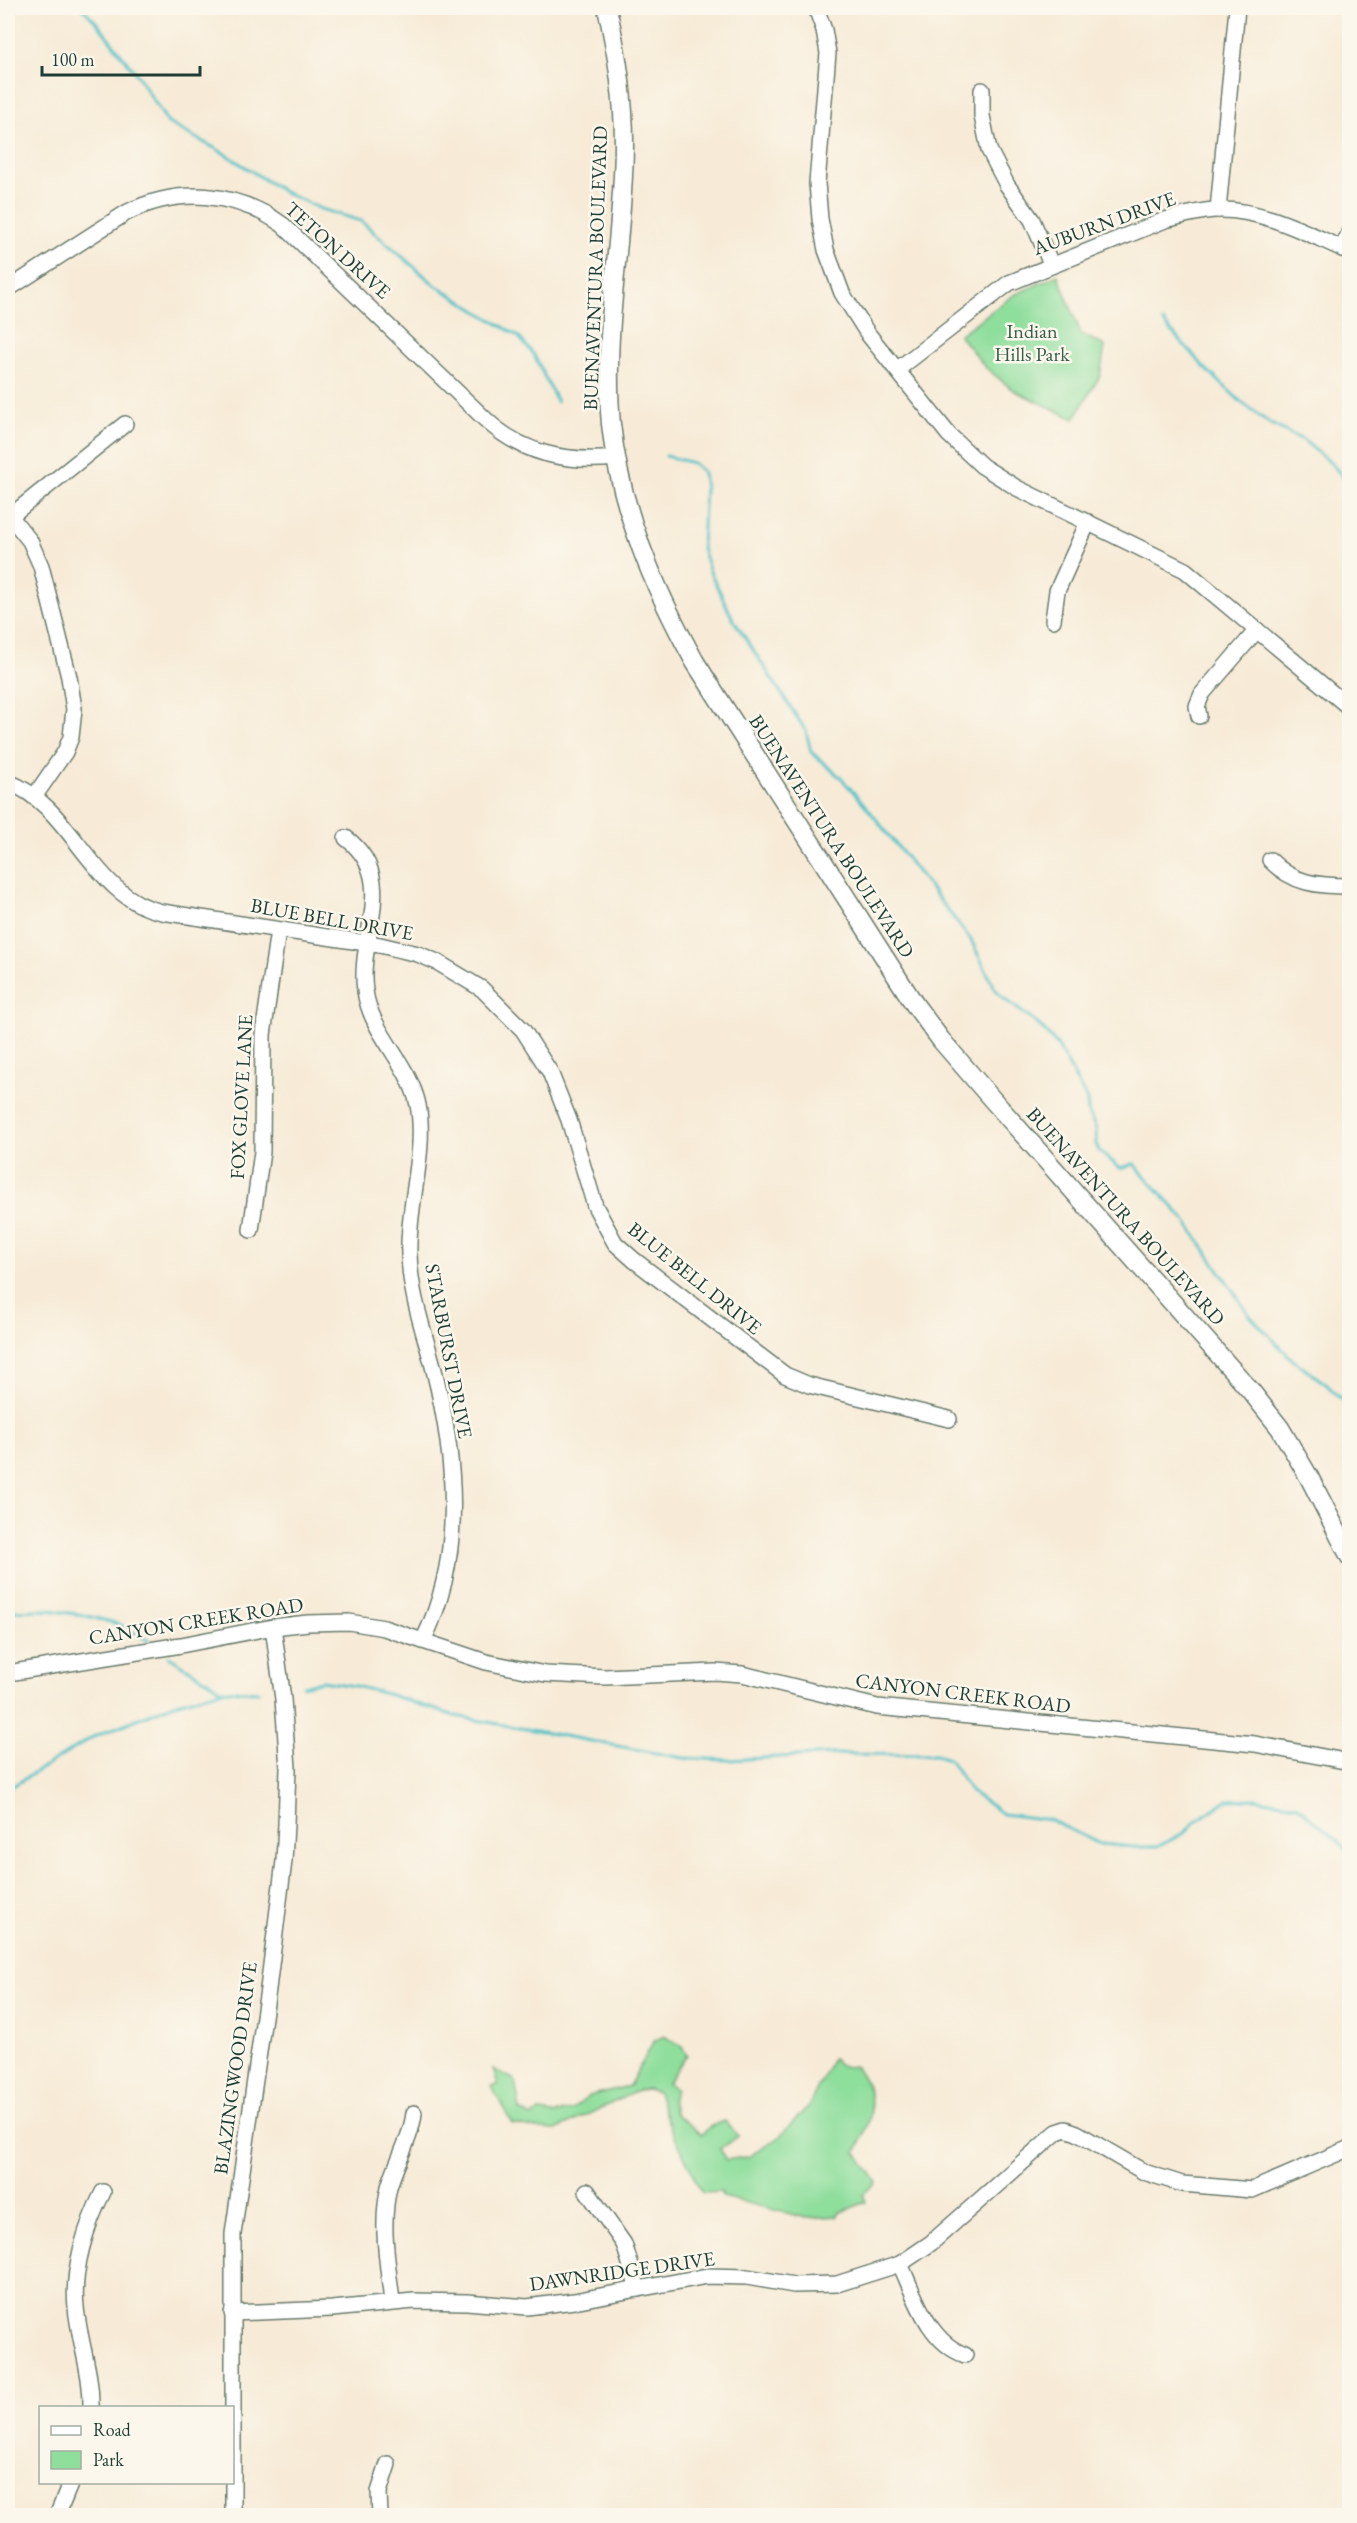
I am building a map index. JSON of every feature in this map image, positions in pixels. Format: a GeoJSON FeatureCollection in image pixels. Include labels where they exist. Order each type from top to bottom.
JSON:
{"type":"FeatureCollection","features":[{"type":"Feature","properties":{"kind":"main road","name":"BUENAVENTURA BOULEVARD"},"geometry":{"type":"LineString","coordinates":[[607,8],[620,80],[624,144],[610,365],[610,410],[616,458],[630,516],[664,603],[695,662],[915,1005],[991,1098],[1250,1390],[1280,1428],[1309,1477],[1350,1557]]}},
{"type":"Feature","properties":{"kind":"street"},"geometry":{"type":"LineString","coordinates":[[816,8],[824,30],[828,53],[817,183],[820,219],[824,243],[847,303],[864,329],[949,435],[982,466],[1017,488],[1185,570],[1350,708]]}},
{"type":"Feature","properties":{"kind":"street"},"geometry":{"type":"LineString","coordinates":[[1218,210],[1237,8]]}},
{"type":"Feature","properties":{"kind":"street"},"geometry":{"type":"LineString","coordinates":[[982,90],[982,116],[989,150],[1007,185],[1032,220],[1051,264]]}},
{"type":"Feature","properties":{"kind":"street","name":"TETON DRIVE"},"geometry":{"type":"LineString","coordinates":[[8,289],[126,213],[143,205],[161,199],[184,196],[207,195],[233,200],[261,211],[283,225],[485,419],[509,439],[558,458],[582,460],[616,458]]}},
{"type":"Feature","properties":{"kind":"street","name":"AUBURN DRIVE"},"geometry":{"type":"LineString","coordinates":[[898,369],[1009,283],[1051,264],[1165,220],[1191,213],[1218,210],[1260,216],[1346,250]]}},
{"type":"Feature","properties":{"kind":"street"},"geometry":{"type":"LineString","coordinates":[[1346,250],[1350,231]]}},
{"type":"Feature","properties":{"kind":"street"},"geometry":{"type":"LineString","coordinates":[[34,797],[58,765],[69,745],[74,709],[41,566],[30,542],[9,517],[125,424]]}},
{"type":"Feature","properties":{"kind":"street"},"geometry":{"type":"LineString","coordinates":[[1053,620],[1057,591],[1088,522]]}},
{"type":"Feature","properties":{"kind":"street"},"geometry":{"type":"LineString","coordinates":[[1199,716],[1197,706],[1202,694],[1257,630]]}},
{"type":"Feature","properties":{"kind":"street","name":"BLUE BELL DRIVE"},"geometry":{"type":"LineString","coordinates":[[8,783],[34,797],[112,883],[140,905],[162,912],[368,942],[417,954],[446,967],[482,989],[519,1025],[538,1051],[555,1082],[600,1217],[611,1237],[627,1254],[785,1375],[809,1384],[949,1419]]}},
{"type":"Feature","properties":{"kind":"street","name":"STARBURST DRIVE"},"geometry":{"type":"LineString","coordinates":[[346,838],[361,850],[372,871],[374,888],[364,973],[367,1005],[409,1077],[419,1114],[418,1155],[409,1234],[411,1278],[434,1372],[446,1440],[453,1500],[450,1561],[437,1606],[423,1641]]}},
{"type":"Feature","properties":{"kind":"street"},"geometry":{"type":"LineString","coordinates":[[1270,860],[1280,871],[1297,880],[1350,886]]}},
{"type":"Feature","properties":{"kind":"street","name":"FOX GLOVE LANE"},"geometry":{"type":"LineString","coordinates":[[251,1230],[262,1152],[263,1035],[278,930]]}},
{"type":"Feature","properties":{"kind":"street","name":"CANYON CREEK ROAD"},"geometry":{"type":"LineString","coordinates":[[8,1673],[181,1645],[273,1627],[308,1623],[349,1623],[384,1628],[486,1662],[545,1674],[605,1677],[688,1673],[742,1674],[877,1707],[1255,1744],[1350,1762]]}},
{"type":"Feature","properties":{"kind":"street","name":"BLAZINGWOOD DRIVE"},"geometry":{"type":"LineString","coordinates":[[232,2406],[235,2215],[268,1989],[285,1842],[288,1768],[283,1699],[273,1627]]}},
{"type":"Feature","properties":{"kind":"street"},"geometry":{"type":"LineString","coordinates":[[392,2302],[386,2213],[396,2164],[411,2132],[414,2113]]}},
{"type":"Feature","properties":{"kind":"street","name":"DAWNRIDGE DRIVE"},"geometry":{"type":"LineString","coordinates":[[232,2313],[332,2309],[392,2302],[447,2301],[527,2307],[574,2301],[707,2276],[747,2277],[794,2285],[837,2283],[900,2264],[948,2229],[1057,2132],[1066,2129],[1077,2133],[1135,2169],[1182,2184],[1252,2190],[1350,2148]]}},
{"type":"Feature","properties":{"kind":"street"},"geometry":{"type":"LineString","coordinates":[[586,2191],[624,2244],[638,2289]]}},
{"type":"Feature","properties":{"kind":"street"},"geometry":{"type":"LineString","coordinates":[[91,2406],[90,2385],[76,2306],[76,2291],[81,2253],[93,2212],[103,2192]]}},
{"type":"Feature","properties":{"kind":"street"},"geometry":{"type":"LineString","coordinates":[[900,2264],[923,2314],[941,2341],[965,2355]]}},
{"type":"Feature","properties":{"kind":"street"},"geometry":{"type":"LineString","coordinates":[[380,2516],[380,2492],[388,2464]]}},
{"type":"Feature","properties":{"kind":"street"},"geometry":{"type":"LineString","coordinates":[[57,2516],[70,2484]]}},
{"type":"Feature","properties":{"kind":"street","name":"BLAZINGWOOD DRIVE"},"geometry":{"type":"LineString","coordinates":[[233,2484],[233,2516]]}},
{"type":"Feature","properties":{"kind":"green space","name":"Indian Hills Park"},"geometry":{"type":"Polygon","coordinates":[[[1058,275],[1081,334],[1105,346],[1100,376],[1074,419],[1013,390],[985,367],[959,335],[1014,295],[1058,275]]]}},
{"type":"Feature","properties":{"kind":"green space"},"geometry":{"type":"Polygon","coordinates":[[[664,2036],[682,2047],[687,2055],[667,2083],[676,2089],[672,2100],[675,2113],[702,2135],[709,2127],[725,2121],[738,2136],[720,2149],[727,2160],[750,2156],[778,2138],[809,2105],[832,2058],[842,2066],[855,2066],[868,2088],[871,2099],[866,2130],[856,2152],[877,2182],[863,2194],[866,2202],[838,2213],[838,2216],[807,2218],[722,2197],[721,2192],[702,2193],[667,2120],[658,2092],[648,2089],[639,2090],[556,2130],[512,2124],[492,2087],[498,2085],[493,2069],[515,2080],[520,2110],[531,2117],[540,2112],[554,2114],[572,2110],[589,2096],[629,2086],[654,2041],[664,2036]]]}},
{"type":"Feature","properties":{"kind":"waterway"},"geometry":{"type":"LineString","coordinates":[[82,8],[97,23],[138,76],[168,123],[222,152],[284,192],[321,209],[361,221],[435,285],[518,336],[534,355],[557,402]]}},
{"type":"Feature","properties":{"kind":"waterway"},"geometry":{"type":"LineString","coordinates":[[1163,322],[1205,368],[1240,401],[1269,423],[1303,440],[1331,463],[1350,485]]}},
{"type":"Feature","properties":{"kind":"waterway"},"geometry":{"type":"LineString","coordinates":[[666,456],[693,463],[703,472],[705,488],[702,548],[710,572],[733,619],[806,731],[811,752],[841,778],[865,805],[971,940],[994,987],[1001,996],[1040,1026],[1058,1046],[1087,1100],[1088,1111],[1096,1129],[1096,1144],[1099,1151],[1120,1168],[1134,1164],[1185,1220],[1250,1316],[1294,1361],[1326,1384],[1350,1408]]}},
{"type":"Feature","properties":{"kind":"waterway"},"geometry":{"type":"LineString","coordinates":[[8,1611],[48,1610],[83,1615],[119,1624],[149,1641]]}},
{"type":"Feature","properties":{"kind":"waterway"},"geometry":{"type":"LineString","coordinates":[[169,1657],[223,1690]]}},
{"type":"Feature","properties":{"kind":"waterway"},"geometry":{"type":"LineString","coordinates":[[303,1686],[322,1681],[355,1686],[455,1716],[683,1758],[729,1760],[833,1754],[937,1755],[949,1759],[971,1792],[1003,1814],[1050,1820],[1100,1844],[1157,1847],[1184,1833],[1196,1821],[1227,1800],[1257,1799],[1297,1805],[1350,1852]]}},
{"type":"Feature","properties":{"kind":"waterway"},"geometry":{"type":"LineString","coordinates":[[8,1789],[93,1737],[174,1704],[223,1690],[258,1692]]}}]}
